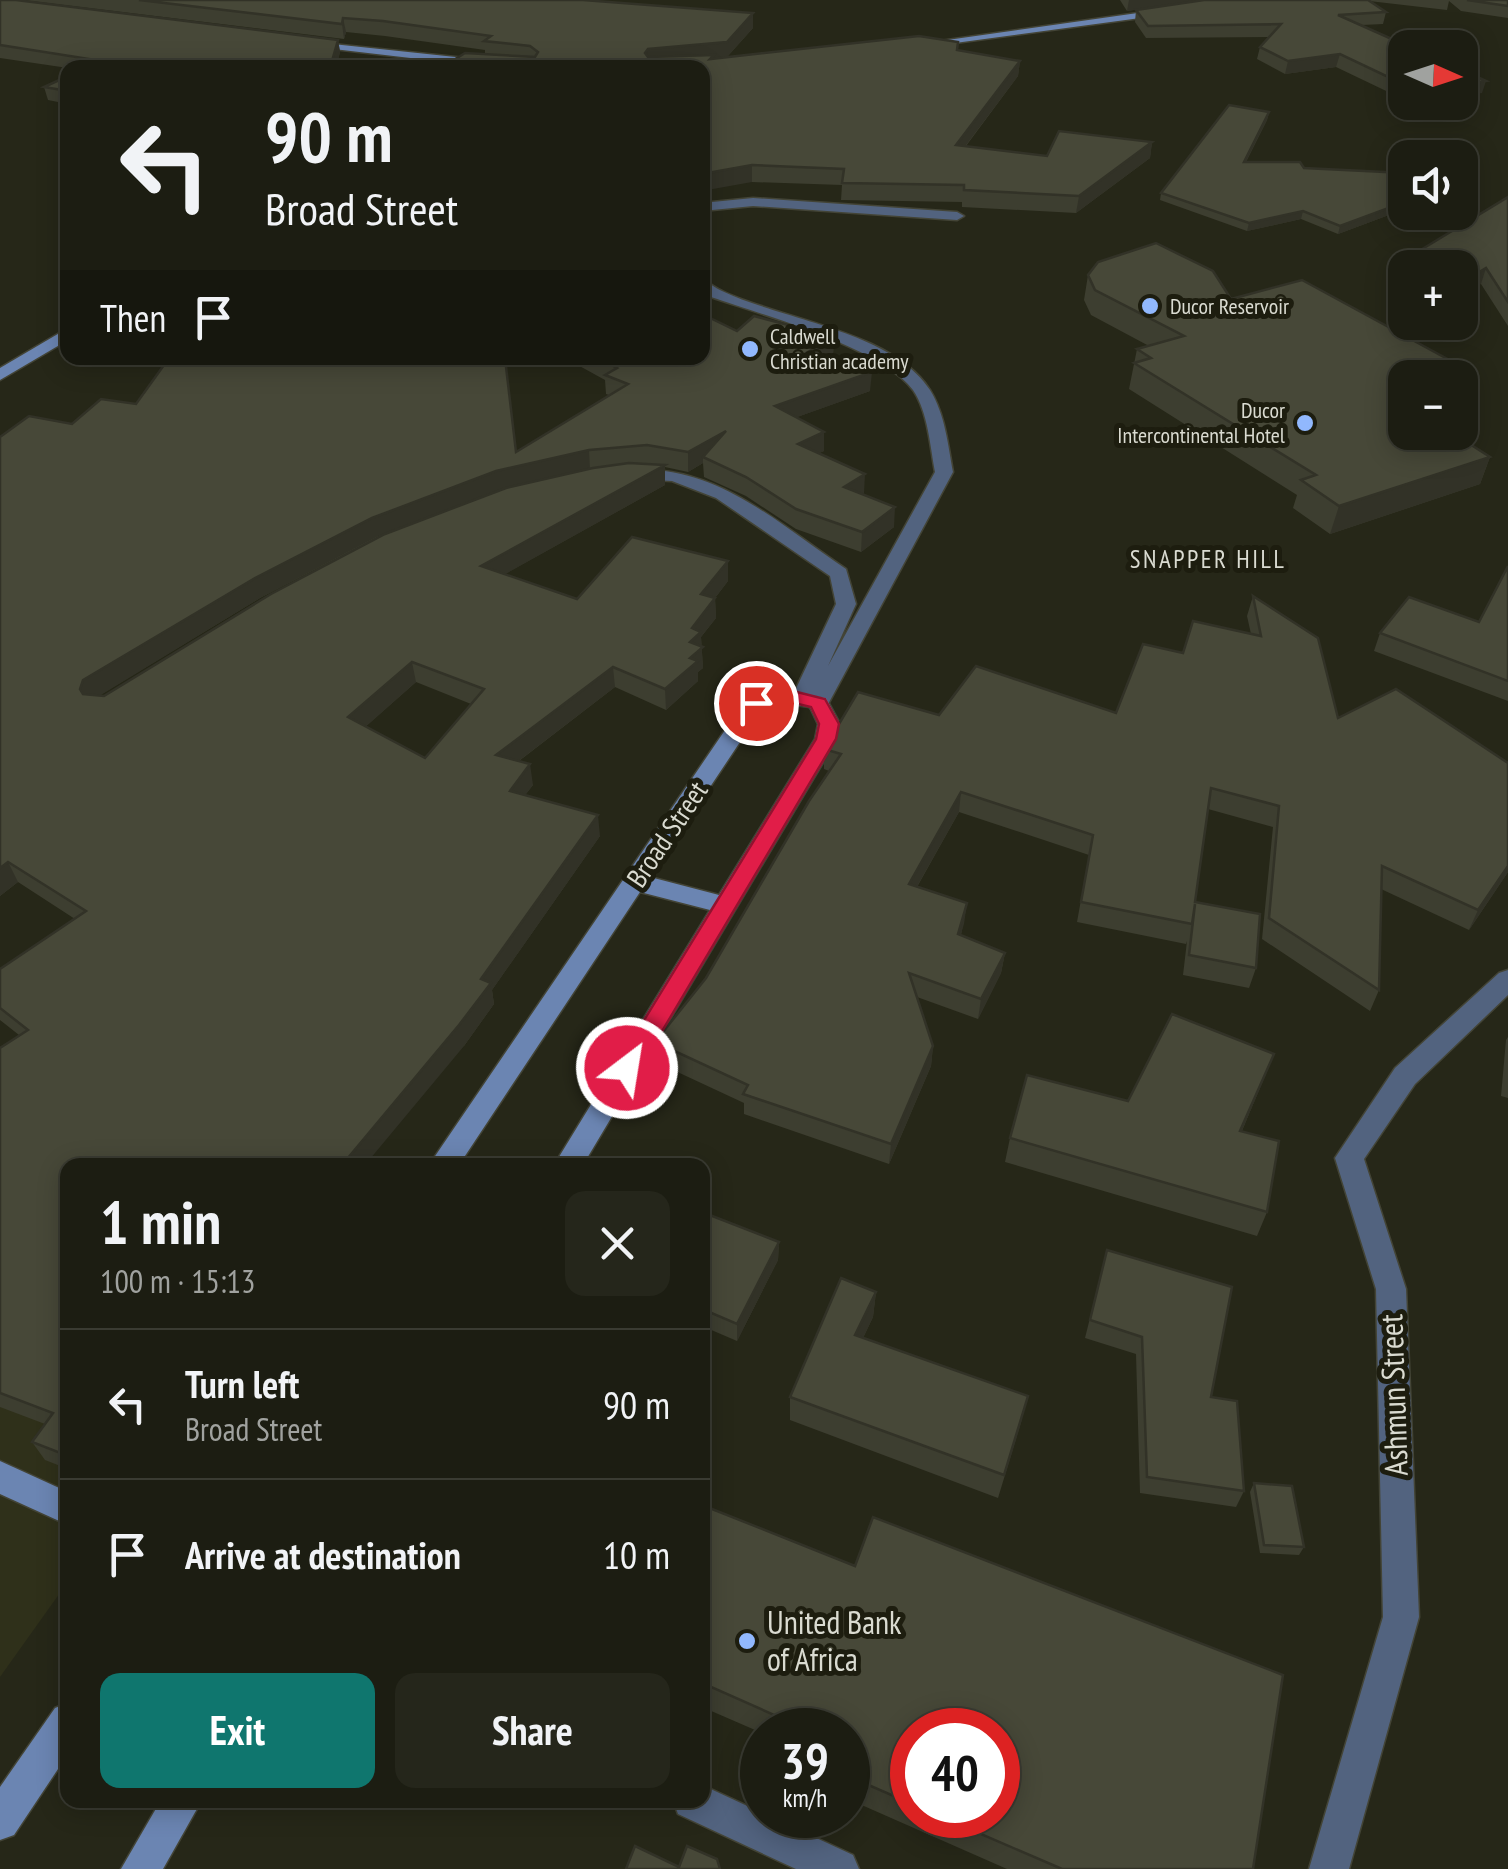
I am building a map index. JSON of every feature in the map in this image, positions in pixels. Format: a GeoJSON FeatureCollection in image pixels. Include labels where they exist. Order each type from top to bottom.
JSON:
{"type":"FeatureCollection","features":[{"type":"Feature","properties":{"kind":"street"},"geometry":{"type":"LineString","coordinates":[[896,47],[1172,11]]}},
{"type":"Feature","properties":{"kind":"street"},"geometry":{"type":"LineString","coordinates":[[287,40],[462,60]]}},
{"type":"Feature","properties":{"kind":"street"},"geometry":{"type":"LineString","coordinates":[[710,206],[754,202],[957,216]]}},
{"type":"Feature","properties":{"kind":"street"},"geometry":{"type":"LineString","coordinates":[[710,290],[878,354],[920,388],[932,417],[944,472],[811,700]]}},
{"type":"Feature","properties":{"kind":"street"},"geometry":{"type":"LineString","coordinates":[[0,376],[60,341]]}},
{"type":"Feature","properties":{"kind":"street"},"geometry":{"type":"LineString","coordinates":[[606,476],[675,476],[722,494],[839,573],[846,604],[811,700]]}},
{"type":"Feature","properties":{"kind":"street","name":"Broad Street"},"geometry":{"type":"LineString","coordinates":[[448,1158],[756,703],[785,695],[811,700]]}},
{"type":"Feature","properties":{"kind":"street"},"geometry":{"type":"LineString","coordinates":[[572,1158],[826,739],[829,724],[811,700]]}},
{"type":"Feature","properties":{"kind":"street"},"geometry":{"type":"LineString","coordinates":[[635,882],[726,906]]}},
{"type":"Feature","properties":{"kind":"street","name":"Ashmun Street"},"geometry":{"type":"LineString","coordinates":[[1329,1869],[1401,1617],[1390,1289],[1349,1158],[1406,1076],[1508,980]]}},
{"type":"Feature","properties":{"kind":"street"},"geometry":{"type":"LineString","coordinates":[[0,1477],[60,1505]]}},
{"type":"Feature","properties":{"kind":"street"},"geometry":{"type":"LineString","coordinates":[[0,1822],[60,1733]]}},
{"type":"Feature","properties":{"kind":"street"},"geometry":{"type":"LineString","coordinates":[[141,1869],[178,1808]]}},
{"type":"Feature","properties":{"kind":"street"},"geometry":{"type":"LineString","coordinates":[[709,1808],[839,1869]]}},
{"type":"Feature","properties":{"kind":"shaded area"},"geometry":{"type":"Polygon","coordinates":[[[0,1119],[60,1160],[60,1593],[0,1677],[0,1119]]]}},
{"type":"Feature","properties":{"kind":"building"},"geometry":{"type":"Polygon","coordinates":[[[0,0],[338,40],[332,60],[96,60],[0,45],[0,0]]]}},
{"type":"Feature","properties":{"kind":"building"},"geometry":{"type":"Polygon","coordinates":[[[139,0],[583,0],[753,13],[727,42],[648,49],[648,57],[714,55],[710,59],[919,36],[958,42],[957,50],[1020,61],[956,145],[1047,156],[1059,131],[1152,142],[1079,196],[964,190],[964,185],[842,183],[844,169],[752,165],[710,173],[710,60],[454,60],[465,53],[535,57],[538,52],[530,46],[484,41],[491,36],[383,21],[343,18],[342,24],[139,0]]]}},
{"type":"Feature","properties":{"kind":"building"},"geometry":{"type":"Polygon","coordinates":[[[1204,0],[1368,0],[1386,12],[1338,15],[1388,37],[1388,77],[1340,54],[1288,61],[1260,47],[1281,24],[1148,26],[1136,10],[1204,0]]]}},
{"type":"Feature","properties":{"kind":"building"},"geometry":{"type":"Polygon","coordinates":[[[1467,0],[1508,0],[1508,6],[1467,0]]]}},
{"type":"Feature","properties":{"kind":"building"},"geometry":{"type":"Polygon","coordinates":[[[60,80],[60,90],[44,87],[60,80]]]}},
{"type":"Feature","properties":{"kind":"building"},"geometry":{"type":"Polygon","coordinates":[[[1229,105],[1269,112],[1244,162],[1300,162],[1304,168],[1388,172],[1388,208],[1340,226],[1303,211],[1249,223],[1161,193],[1229,105]]]}},
{"type":"Feature","properties":{"kind":"building"},"geometry":{"type":"Polygon","coordinates":[[[1508,197],[1508,302],[1486,268],[1478,273],[1478,250],[1421,250],[1454,230],[1478,230],[1478,215],[1508,197]]]}},
{"type":"Feature","properties":{"kind":"building"},"geometry":{"type":"Polygon","coordinates":[[[1156,243],[1213,271],[1231,299],[1302,280],[1388,327],[1388,340],[1412,340],[1449,360],[1388,360],[1388,450],[1478,449],[1490,457],[1339,506],[1301,480],[1316,475],[1134,363],[1151,358],[1137,349],[1184,336],[1095,290],[1088,275],[1098,262],[1156,243]]]}},
{"type":"Feature","properties":{"kind":"building"},"geometry":{"type":"Polygon","coordinates":[[[754,316],[834,337],[806,353],[872,372],[775,406],[824,432],[798,444],[865,474],[844,487],[895,507],[862,532],[796,509],[746,477],[703,457],[726,431],[688,452],[647,445],[589,450],[496,471],[372,518],[255,578],[83,680],[83,694],[104,696],[271,594],[385,534],[506,488],[593,468],[629,463],[665,465],[481,566],[577,599],[632,537],[728,561],[701,594],[715,598],[692,628],[701,632],[690,642],[703,647],[690,658],[698,661],[665,689],[613,667],[496,755],[530,764],[510,791],[598,815],[481,979],[491,983],[348,1158],[60,1158],[60,1453],[32,1442],[53,1413],[0,1393],[0,1048],[28,1030],[0,1008],[0,969],[86,911],[8,862],[0,868],[0,437],[29,416],[72,424],[101,399],[136,404],[164,365],[506,365],[516,452],[628,384],[605,375],[617,368],[611,365],[710,365],[710,318],[737,331],[754,316]],[[412,662],[348,717],[425,758],[484,689],[412,662]]]}},
{"type":"Feature","properties":{"kind":"building"},"geometry":{"type":"Polygon","coordinates":[[[1508,566],[1508,681],[1380,633],[1409,597],[1479,622],[1508,566]]]}},
{"type":"Feature","properties":{"kind":"building"},"geometry":{"type":"Polygon","coordinates":[[[1253,596],[1318,638],[1338,718],[1396,689],[1508,763],[1508,866],[1478,910],[1382,866],[1379,990],[1269,918],[1279,806],[1211,788],[1195,902],[1260,914],[1256,968],[1189,955],[1195,904],[1192,924],[1081,902],[1093,835],[961,792],[909,884],[967,903],[958,934],[1005,953],[981,999],[909,973],[933,1046],[891,1144],[743,1094],[748,1085],[655,1042],[706,978],[809,801],[841,754],[824,749],[858,692],[939,715],[976,666],[1116,713],[1143,644],[1183,653],[1193,621],[1261,636],[1253,596]]]}},
{"type":"Feature","properties":{"kind":"building"},"geometry":{"type":"Polygon","coordinates":[[[1172,1014],[1274,1054],[1240,1131],[1279,1141],[1267,1212],[1010,1138],[1027,1075],[1128,1101],[1172,1014]]]}},
{"type":"Feature","properties":{"kind":"building"},"geometry":{"type":"Polygon","coordinates":[[[710,1215],[779,1242],[737,1324],[710,1312],[710,1215]]]}},
{"type":"Feature","properties":{"kind":"building"},"geometry":{"type":"Polygon","coordinates":[[[1107,1250],[1232,1287],[1211,1397],[1237,1401],[1244,1491],[1147,1477],[1142,1337],[1090,1320],[1107,1250]]]}},
{"type":"Feature","properties":{"kind":"building"},"geometry":{"type":"Polygon","coordinates":[[[841,1278],[876,1292],[855,1335],[1028,1396],[1004,1475],[790,1397],[841,1278]]]}},
{"type":"Feature","properties":{"kind":"building"},"geometry":{"type":"Polygon","coordinates":[[[1254,1483],[1292,1486],[1304,1547],[1264,1545],[1254,1483]]]}},
{"type":"Feature","properties":{"kind":"building"},"geometry":{"type":"Polygon","coordinates":[[[710,1508],[855,1566],[873,1517],[1283,1675],[1253,1869],[1062,1869],[990,1838],[1020,1838],[1020,1708],[890,1708],[890,1794],[870,1786],[870,1708],[758,1708],[710,1687],[710,1508]]]}},
{"type":"Feature","properties":{"kind":"building"},"geometry":{"type":"Polygon","coordinates":[[[635,1846],[679,1867],[687,1846],[717,1859],[720,1869],[626,1869],[635,1846]]]}},
{"type":"Feature","properties":{"kind":"place","name":"Ducor Reservoir"},"geometry":{"type":"Point","coordinates":[1150,306]}},
{"type":"Feature","properties":{"kind":"place","name":"Caldwell Christian academy"},"geometry":{"type":"Point","coordinates":[750,349]}},
{"type":"Feature","properties":{"kind":"place","name":"Ducor Intercontinental Hotel"},"geometry":{"type":"Point","coordinates":[1305,423]}},
{"type":"Feature","properties":{"kind":"place","name":"United Bank of Africa"},"geometry":{"type":"Point","coordinates":[747,1641]}},
{"type":"Feature","properties":{"kind":"district","name":"SNAPPER HILL"},"geometry":{"type":"Point","coordinates":[1208,559]}},
{"type":"Feature","properties":{"kind":"route"},"geometry":{"type":"LineString","coordinates":[[627,1068],[826,739],[829,724],[818,703],[785,695],[756,703]]}}]}
